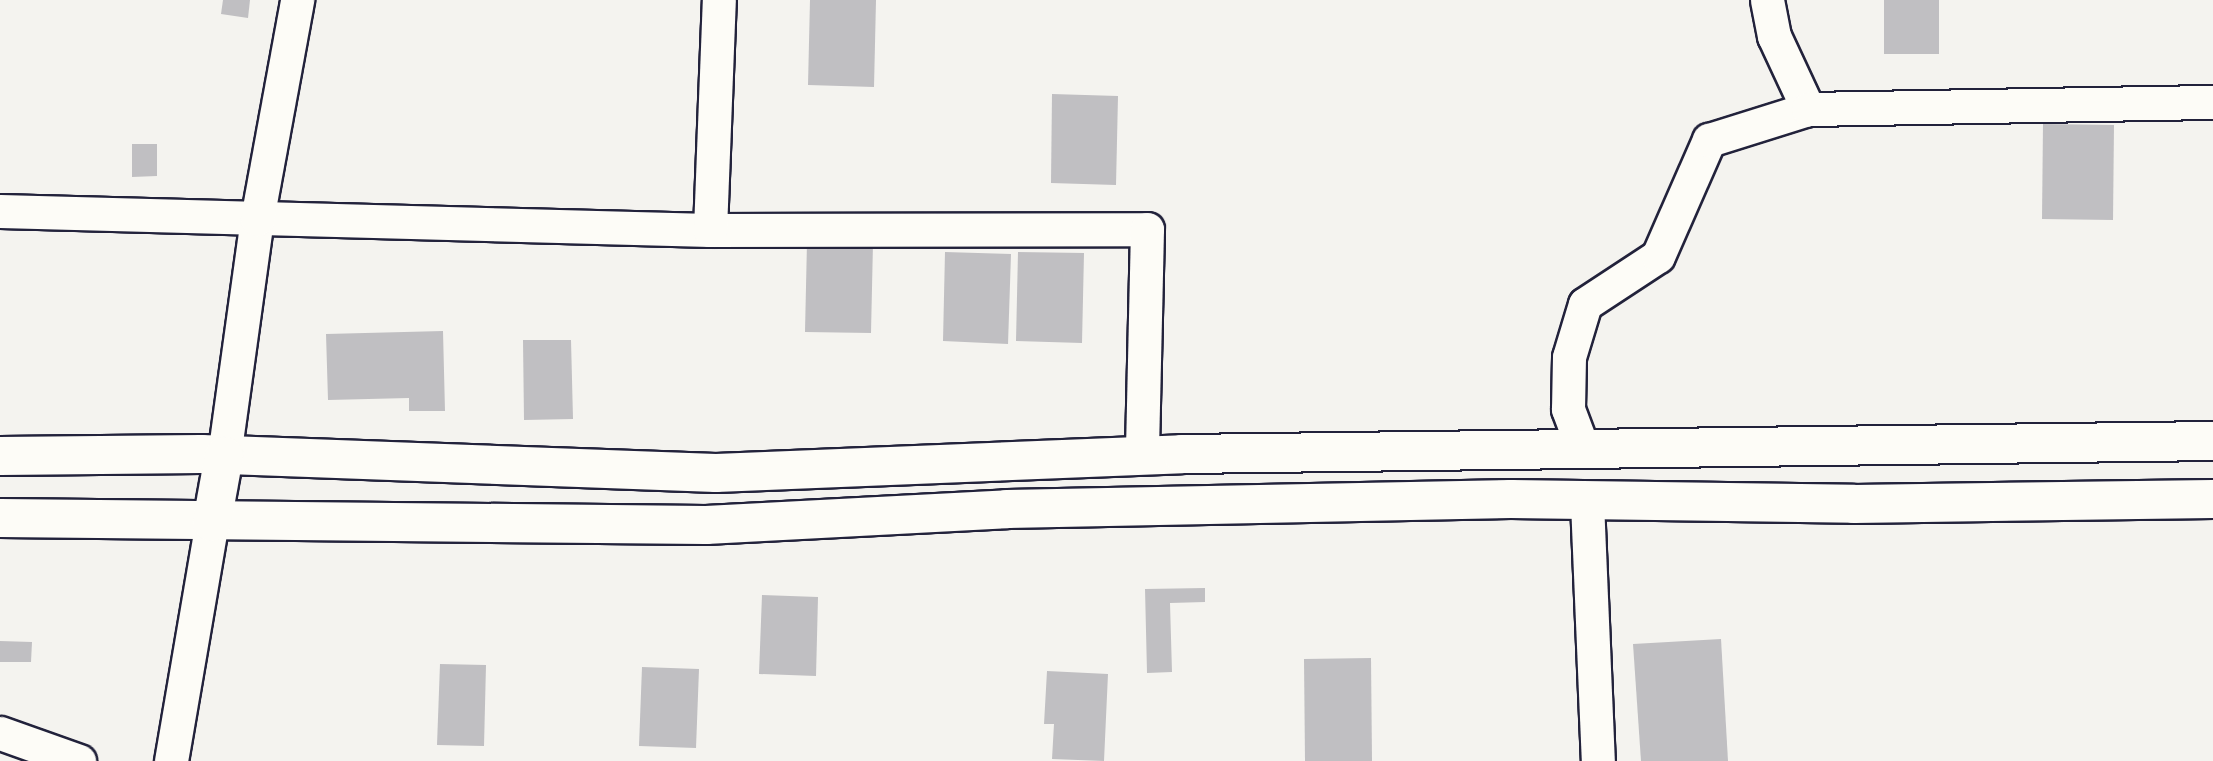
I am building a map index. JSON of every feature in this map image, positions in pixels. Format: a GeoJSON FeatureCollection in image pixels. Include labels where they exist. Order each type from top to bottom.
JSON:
{"type":"FeatureCollection","features":[{"type":"Feature","properties":{"kind":"street"},"geometry":{"type":"LineString","coordinates":[[171,761],[224,456],[257,219],[297,0]]}},
{"type":"Feature","properties":{"kind":"street"},"geometry":{"type":"LineString","coordinates":[[710,230],[719,0]]}},
{"type":"Feature","properties":{"kind":"street"},"geometry":{"type":"LineString","coordinates":[[1767,0],[1774,36],[1808,109]]}},
{"type":"Feature","properties":{"kind":"street"},"geometry":{"type":"LineString","coordinates":[[1583,449],[1568,409],[1569,357],[1585,304],[1658,256],[1709,140],[1808,109],[2213,102]]}},
{"type":"Feature","properties":{"kind":"street"},"geometry":{"type":"LineString","coordinates":[[0,211],[710,230],[1147,229],[1142,456]]}},
{"type":"Feature","properties":{"kind":"street"},"geometry":{"type":"LineString","coordinates":[[0,456],[224,456],[716,473],[1142,456],[2213,441]]}},
{"type":"Feature","properties":{"kind":"street"},"geometry":{"type":"LineString","coordinates":[[0,518],[212,523],[706,525],[1007,509],[1587,502],[2213,499]]}},
{"type":"Feature","properties":{"kind":"street"},"geometry":{"type":"LineString","coordinates":[[1587,502],[1598,761]]}},
{"type":"Feature","properties":{"kind":"street"},"geometry":{"type":"LineString","coordinates":[[0,733],[79,761]]}},
{"type":"Feature","properties":{"kind":"building"},"geometry":{"type":"Polygon","coordinates":[[[223,0],[250,0],[248,18],[221,14],[223,0]]]}},
{"type":"Feature","properties":{"kind":"building"},"geometry":{"type":"Polygon","coordinates":[[[810,0],[876,0],[874,87],[808,85],[810,0]]]}},
{"type":"Feature","properties":{"kind":"building"},"geometry":{"type":"Polygon","coordinates":[[[1884,0],[1939,0],[1939,54],[1884,54],[1884,0]]]}},
{"type":"Feature","properties":{"kind":"building"},"geometry":{"type":"Polygon","coordinates":[[[1052,94],[1118,96],[1116,185],[1051,183],[1052,94]]]}},
{"type":"Feature","properties":{"kind":"building"},"geometry":{"type":"Polygon","coordinates":[[[2043,124],[2114,125],[2113,220],[2042,219],[2043,124]]]}},
{"type":"Feature","properties":{"kind":"building"},"geometry":{"type":"Polygon","coordinates":[[[132,144],[157,144],[157,176],[132,177],[132,144]]]}},
{"type":"Feature","properties":{"kind":"building"},"geometry":{"type":"Polygon","coordinates":[[[807,242],[873,243],[871,333],[805,332],[807,242]]]}},
{"type":"Feature","properties":{"kind":"building"},"geometry":{"type":"Polygon","coordinates":[[[945,252],[1011,254],[1008,344],[943,341],[945,252]]]}},
{"type":"Feature","properties":{"kind":"building"},"geometry":{"type":"Polygon","coordinates":[[[1018,252],[1084,253],[1082,343],[1016,341],[1018,252]]]}},
{"type":"Feature","properties":{"kind":"building"},"geometry":{"type":"Polygon","coordinates":[[[443,331],[445,411],[409,411],[409,398],[328,400],[326,334],[443,331]]]}},
{"type":"Feature","properties":{"kind":"building"},"geometry":{"type":"Polygon","coordinates":[[[523,340],[571,340],[573,419],[524,420],[523,340]]]}},
{"type":"Feature","properties":{"kind":"building"},"geometry":{"type":"Polygon","coordinates":[[[1205,588],[1205,602],[1170,603],[1172,672],[1147,673],[1145,589],[1205,588]]]}},
{"type":"Feature","properties":{"kind":"building"},"geometry":{"type":"Polygon","coordinates":[[[762,595],[818,597],[816,676],[759,674],[762,595]]]}},
{"type":"Feature","properties":{"kind":"building"},"geometry":{"type":"Polygon","coordinates":[[[1721,639],[1728,761],[1641,761],[1633,644],[1721,639]]]}},
{"type":"Feature","properties":{"kind":"building"},"geometry":{"type":"Polygon","coordinates":[[[0,641],[32,642],[31,662],[0,662],[0,641]]]}},
{"type":"Feature","properties":{"kind":"building"},"geometry":{"type":"Polygon","coordinates":[[[1371,658],[1372,761],[1305,761],[1304,659],[1371,658]]]}},
{"type":"Feature","properties":{"kind":"building"},"geometry":{"type":"Polygon","coordinates":[[[440,664],[486,665],[484,746],[437,745],[440,664]]]}},
{"type":"Feature","properties":{"kind":"building"},"geometry":{"type":"Polygon","coordinates":[[[642,667],[699,669],[696,748],[639,746],[642,667]]]}},
{"type":"Feature","properties":{"kind":"building"},"geometry":{"type":"Polygon","coordinates":[[[1047,671],[1108,674],[1104,761],[1052,759],[1054,724],[1044,724],[1047,671]]]}}]}
